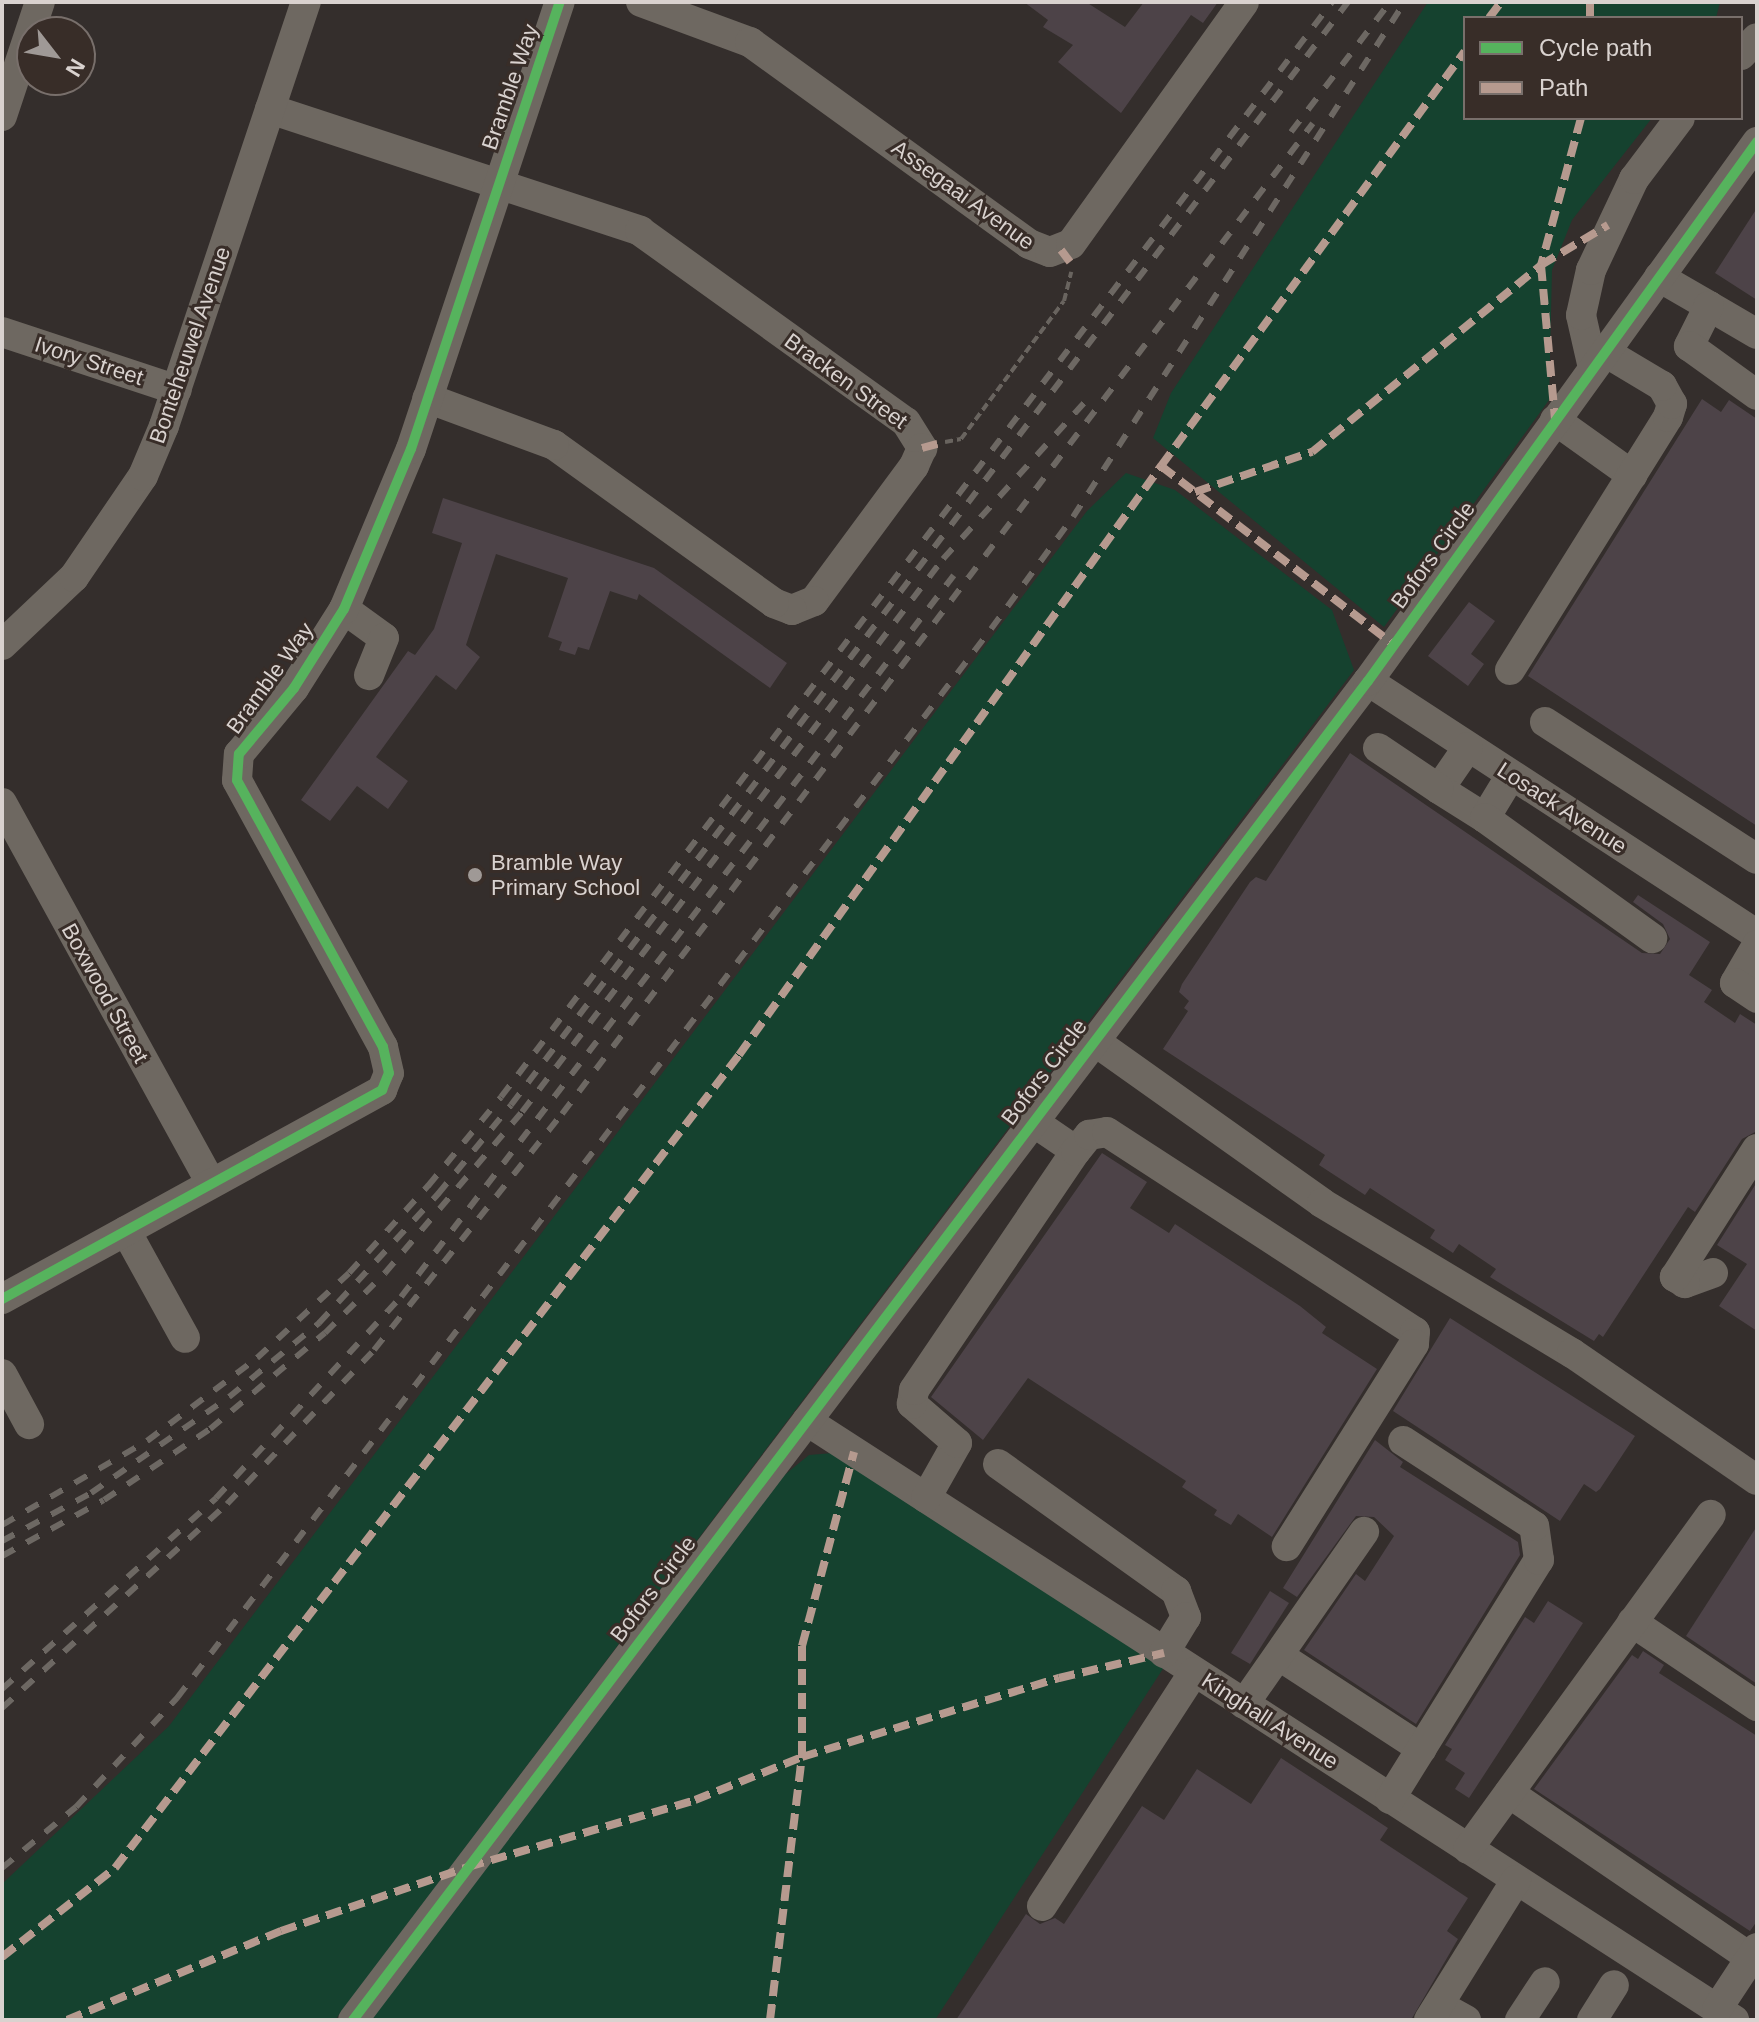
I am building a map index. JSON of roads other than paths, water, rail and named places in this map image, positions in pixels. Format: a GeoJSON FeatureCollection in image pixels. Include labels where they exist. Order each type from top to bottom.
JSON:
{"type":"FeatureCollection","features":[{"type":"Feature","properties":{"kind":"street"},"geometry":{"type":"LineString","coordinates":[[2,116],[40,2]]}},
{"type":"Feature","properties":{"kind":"street","name":"Bonteheuwel Avenue"},"geometry":{"type":"LineString","coordinates":[[2,645],[56,596],[101,544],[143,476],[177,390],[306,2]]}},
{"type":"Feature","properties":{"kind":"street","name":"Bramble Way"},"geometry":{"type":"LineString","coordinates":[[5,1289],[126,1231],[382,1090],[389,1073],[383,1047],[237,780],[239,754],[294,688],[344,609],[427,398],[560,2]]}},
{"type":"Feature","properties":{"kind":"street","name":"Assegaai Avenue"},"geometry":{"type":"LineString","coordinates":[[641,2],[758,47],[1029,244],[1050,252],[1071,244],[1244,2]]}},
{"type":"Feature","properties":{"kind":"street"},"geometry":{"type":"LineString","coordinates":[[1743,53],[1757,38]]}},
{"type":"Feature","properties":{"kind":"street","name":"Bracken Street"},"geometry":{"type":"LineString","coordinates":[[270,109],[630,227],[659,242],[906,422],[922,448],[914,466],[814,601],[792,610],[774,603],[554,445],[427,398]]}},
{"type":"Feature","properties":{"kind":"street"},"geometry":{"type":"LineString","coordinates":[[1510,670],[1632,475],[1672,404],[1662,386],[1599,360],[1581,315],[1591,270],[1634,179],[1678,120]]}},
{"type":"Feature","properties":{"kind":"street","name":"Bofors Circle"},"geometry":{"type":"LineString","coordinates":[[353,2020],[1368,681],[1757,142]]}},
{"type":"Feature","properties":{"kind":"street"},"geometry":{"type":"LineString","coordinates":[[1659,277],[1757,334]]}},
{"type":"Feature","properties":{"kind":"street"},"geometry":{"type":"LineString","coordinates":[[1709,306],[1695,328],[1691,351],[1757,395]]}},
{"type":"Feature","properties":{"kind":"street","name":"Ivory Street"},"geometry":{"type":"LineString","coordinates":[[2,332],[177,390]]}},
{"type":"Feature","properties":{"kind":"street"},"geometry":{"type":"LineString","coordinates":[[1555,420],[1632,475]]}},
{"type":"Feature","properties":{"kind":"street"},"geometry":{"type":"LineString","coordinates":[[344,609],[384,638],[369,675]]}},
{"type":"Feature","properties":{"kind":"street","name":"Losack Avenue"},"geometry":{"type":"LineString","coordinates":[[1368,681],[1757,935]]}},
{"type":"Feature","properties":{"kind":"street"},"geometry":{"type":"LineString","coordinates":[[1545,722],[1757,859]]}},
{"type":"Feature","properties":{"kind":"street"},"geometry":{"type":"LineString","coordinates":[[1439,789],[1468,747]]}},
{"type":"Feature","properties":{"kind":"street"},"geometry":{"type":"LineString","coordinates":[[1378,748],[1485,818],[1652,938]]}},
{"type":"Feature","properties":{"kind":"street"},"geometry":{"type":"LineString","coordinates":[[1485,818],[1511,775]]}},
{"type":"Feature","properties":{"kind":"street","name":"Boxwood Street"},"geometry":{"type":"LineString","coordinates":[[2,803],[210,1182]]}},
{"type":"Feature","properties":{"kind":"street"},"geometry":{"type":"LineString","coordinates":[[1734,983],[1757,945]]}},
{"type":"Feature","properties":{"kind":"street"},"geometry":{"type":"LineString","coordinates":[[1093,1040],[1322,1203],[1572,1353],[1757,1480]]}},
{"type":"Feature","properties":{"kind":"street"},"geometry":{"type":"LineString","coordinates":[[1032,1121],[1076,1151]]}},
{"type":"Feature","properties":{"kind":"street"},"geometry":{"type":"LineString","coordinates":[[926,1498],[957,1443],[912,1404],[914,1390],[1076,1151],[1096,1132],[1118,1137],[1415,1332],[1414,1344],[1287,1546]]}},
{"type":"Feature","properties":{"kind":"street"},"geometry":{"type":"LineString","coordinates":[[1713,1273],[1685,1283],[1675,1277],[1757,1149]]}},
{"type":"Feature","properties":{"kind":"street"},"geometry":{"type":"LineString","coordinates":[[126,1231],[185,1338]]}},
{"type":"Feature","properties":{"kind":"street"},"geometry":{"type":"LineString","coordinates":[[2,1374],[29,1424]]}},
{"type":"Feature","properties":{"kind":"street","name":"Kinghall Avenue"},"geometry":{"type":"LineString","coordinates":[[807,1421],[1725,2015]]}},
{"type":"Feature","properties":{"kind":"street"},"geometry":{"type":"LineString","coordinates":[[1390,1799],[1532,1576],[1539,1546],[1534,1526],[1403,1441]]}},
{"type":"Feature","properties":{"kind":"street"},"geometry":{"type":"LineString","coordinates":[[998,1464],[1176,1591],[1184,1601],[1186,1617],[1164,1653]]}},
{"type":"Feature","properties":{"kind":"street"},"geometry":{"type":"LineString","coordinates":[[1468,1849],[1711,1515]]}},
{"type":"Feature","properties":{"kind":"street"},"geometry":{"type":"LineString","coordinates":[[1244,1704],[1281,1657],[1364,1532]]}},
{"type":"Feature","properties":{"kind":"street"},"geometry":{"type":"LineString","coordinates":[[1632,1622],[1757,1706]]}},
{"type":"Feature","properties":{"kind":"street"},"geometry":{"type":"LineString","coordinates":[[1281,1657],[1422,1749]]}},
{"type":"Feature","properties":{"kind":"street"},"geometry":{"type":"LineString","coordinates":[[1042,1906],[1194,1672]]}},
{"type":"Feature","properties":{"kind":"street"},"geometry":{"type":"LineString","coordinates":[[1509,1793],[1754,1953],[1725,2015]]}},
{"type":"Feature","properties":{"kind":"street"},"geometry":{"type":"LineString","coordinates":[[1466,2020],[1434,2012],[1516,1880]]}},
{"type":"Feature","properties":{"kind":"street"},"geometry":{"type":"LineString","coordinates":[[1520,2020],[1545,1982]]}},
{"type":"Feature","properties":{"kind":"street"},"geometry":{"type":"LineString","coordinates":[[1592,2020],[1614,1985]]}},
{"type":"Feature","properties":{"kind":"railway"},"geometry":{"type":"LineString","coordinates":[[2,1525],[147,1441],[257,1358],[349,1273],[428,1186],[501,1097],[1332,2]]}},
{"type":"Feature","properties":{"kind":"railway"},"geometry":{"type":"LineString","coordinates":[[2,1541],[91,1493],[229,1397],[319,1323],[438,1194],[511,1105],[1348,2]]}},
{"type":"Feature","properties":{"kind":"railway"},"geometry":{"type":"LineString","coordinates":[[1291,132],[1390,2]]}},
{"type":"Feature","properties":{"kind":"railway"},"geometry":{"type":"LineString","coordinates":[[2,1868],[76,1807],[177,1698],[991,629],[1073,517],[1404,3]]}},
{"type":"Feature","properties":{"kind":"railway"},"geometry":{"type":"LineString","coordinates":[[2,1708],[227,1504],[374,1350],[562,1114],[1313,123]]}},
{"type":"Feature","properties":{"kind":"railway"},"geometry":{"type":"LineString","coordinates":[[2,1556],[104,1500],[210,1429],[325,1333],[385,1273],[522,1112],[943,559],[1086,401]]}},
{"type":"Feature","properties":{"kind":"railway"},"geometry":{"type":"LineString","coordinates":[[2,1689],[216,1498],[401,1297],[954,575]]}},
{"type":"Feature","properties":{"kind":"place","name":"Bramble Way Primary School"},"geometry":{"type":"Point","coordinates":[475,875]}}]}
